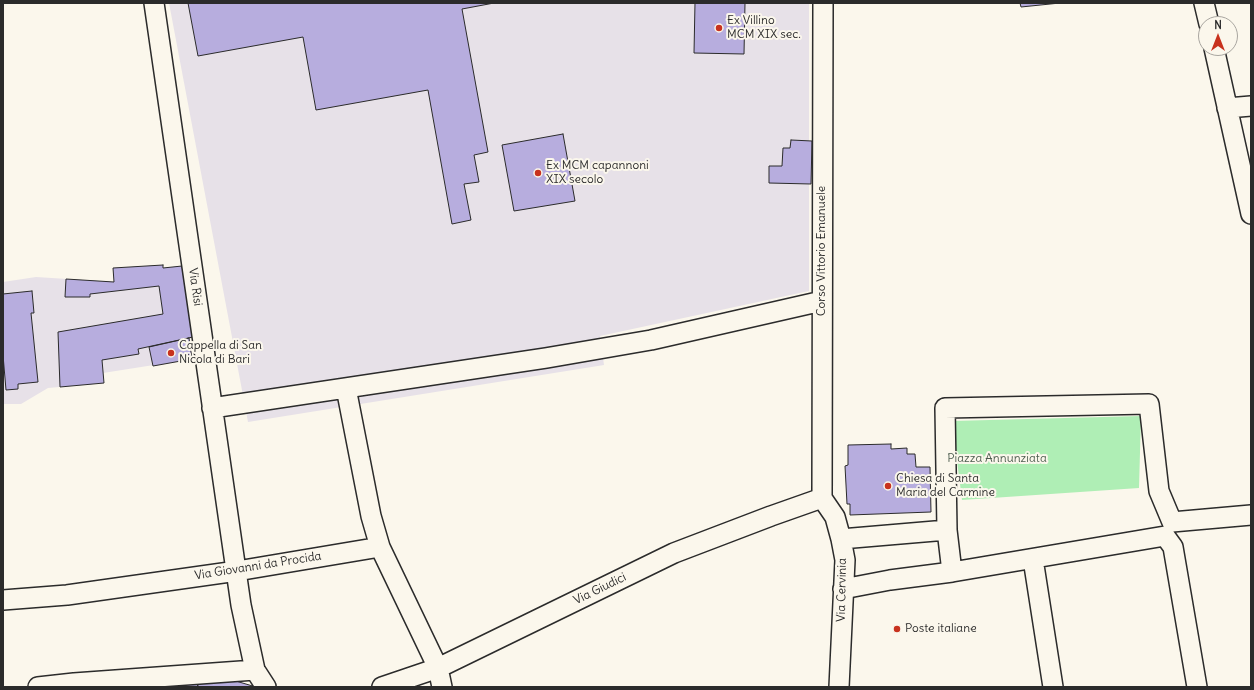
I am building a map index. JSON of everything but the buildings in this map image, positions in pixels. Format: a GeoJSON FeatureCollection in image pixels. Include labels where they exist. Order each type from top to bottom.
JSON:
{"type":"FeatureCollection","features":[{"type":"Feature","properties":{"kind":"street","name":"Via Risi"},"geometry":{"type":"LineString","coordinates":[[154,3],[241,604],[255,670]]}},
{"type":"Feature","properties":{"kind":"street","name":"Corso Vittorio Emanuele"},"geometry":{"type":"LineString","coordinates":[[822,498],[824,3]]}},
{"type":"Feature","properties":{"kind":"street"},"geometry":{"type":"LineString","coordinates":[[1204,3],[1207,16]]}},
{"type":"Feature","properties":{"kind":"street"},"geometry":{"type":"LineString","coordinates":[[1216,56],[1251,214]]}},
{"type":"Feature","properties":{"kind":"street"},"geometry":{"type":"LineString","coordinates":[[1227,108],[1251,106]]}},
{"type":"Feature","properties":{"kind":"street"},"geometry":{"type":"LineString","coordinates":[[212,408],[546,358],[651,340],[822,301]]}},
{"type":"Feature","properties":{"kind":"street"},"geometry":{"type":"LineString","coordinates":[[346,388],[371,516],[380,547],[438,668],[442,687]]}},
{"type":"Feature","properties":{"kind":"street"},"geometry":{"type":"LineString","coordinates":[[952,572],[947,530],[945,408],[1149,404],[1159,490],[1197,687]]}},
{"type":"Feature","properties":{"kind":"street"},"geometry":{"type":"LineString","coordinates":[[1159,490],[1172,522],[1251,515]]}},
{"type":"Feature","properties":{"kind":"street","name":"Via Cervinia"},"geometry":{"type":"LineString","coordinates":[[822,498],[836,516],[845,560],[839,687]]}},
{"type":"Feature","properties":{"kind":"street","name":"Via Giudici"},"geometry":{"type":"LineString","coordinates":[[382,687],[438,668],[674,553],[822,498]]}},
{"type":"Feature","properties":{"kind":"street"},"geometry":{"type":"LineString","coordinates":[[841,539],[947,530]]}},
{"type":"Feature","properties":{"kind":"street"},"geometry":{"type":"LineString","coordinates":[[843,590],[890,580],[1033,559],[1169,542]]}},
{"type":"Feature","properties":{"kind":"street","name":"Via Giovanni da Procida"},"geometry":{"type":"LineString","coordinates":[[3,600],[67,595],[237,571],[380,547]]}},
{"type":"Feature","properties":{"kind":"street"},"geometry":{"type":"LineString","coordinates":[[1033,559],[1053,687]]}},
{"type":"Feature","properties":{"kind":"street"},"geometry":{"type":"LineString","coordinates":[[38,687],[255,670],[266,687]]}},
{"type":"Feature","properties":{"kind":"shaded area"},"geometry":{"type":"Polygon","coordinates":[[[169,3],[809,3],[809,291],[600,336],[604,365],[248,422],[169,3]]]}},
{"type":"Feature","properties":{"kind":"shaded area"},"geometry":{"type":"Polygon","coordinates":[[[163,265],[163,268],[182,266],[193,337],[189,339],[192,359],[103,373],[104,383],[48,388],[21,404],[3,404],[3,282],[36,277],[114,282],[113,268],[163,265]]]}},
{"type":"Feature","properties":{"kind":"green space","name":"Piazza Annunziata"},"geometry":{"type":"Polygon","coordinates":[[[1141,416],[1139,488],[962,500],[952,421],[1141,416]]]}},
{"type":"Feature","properties":{"kind":"place","name":"Ex Villino MCM XIX sec."},"geometry":{"type":"Point","coordinates":[719,28]}},
{"type":"Feature","properties":{"kind":"place","name":"Ex MCM capannoni XIX secolo"},"geometry":{"type":"Point","coordinates":[538,173]}},
{"type":"Feature","properties":{"kind":"place","name":"Cappella di San Nicola di Bari"},"geometry":{"type":"Point","coordinates":[171,353]}},
{"type":"Feature","properties":{"kind":"place","name":"Chiesa di Santa Maria del Carmine"},"geometry":{"type":"Point","coordinates":[888,486]}},
{"type":"Feature","properties":{"kind":"place","name":"Poste italiane"},"geometry":{"type":"Point","coordinates":[897,629]}}]}
